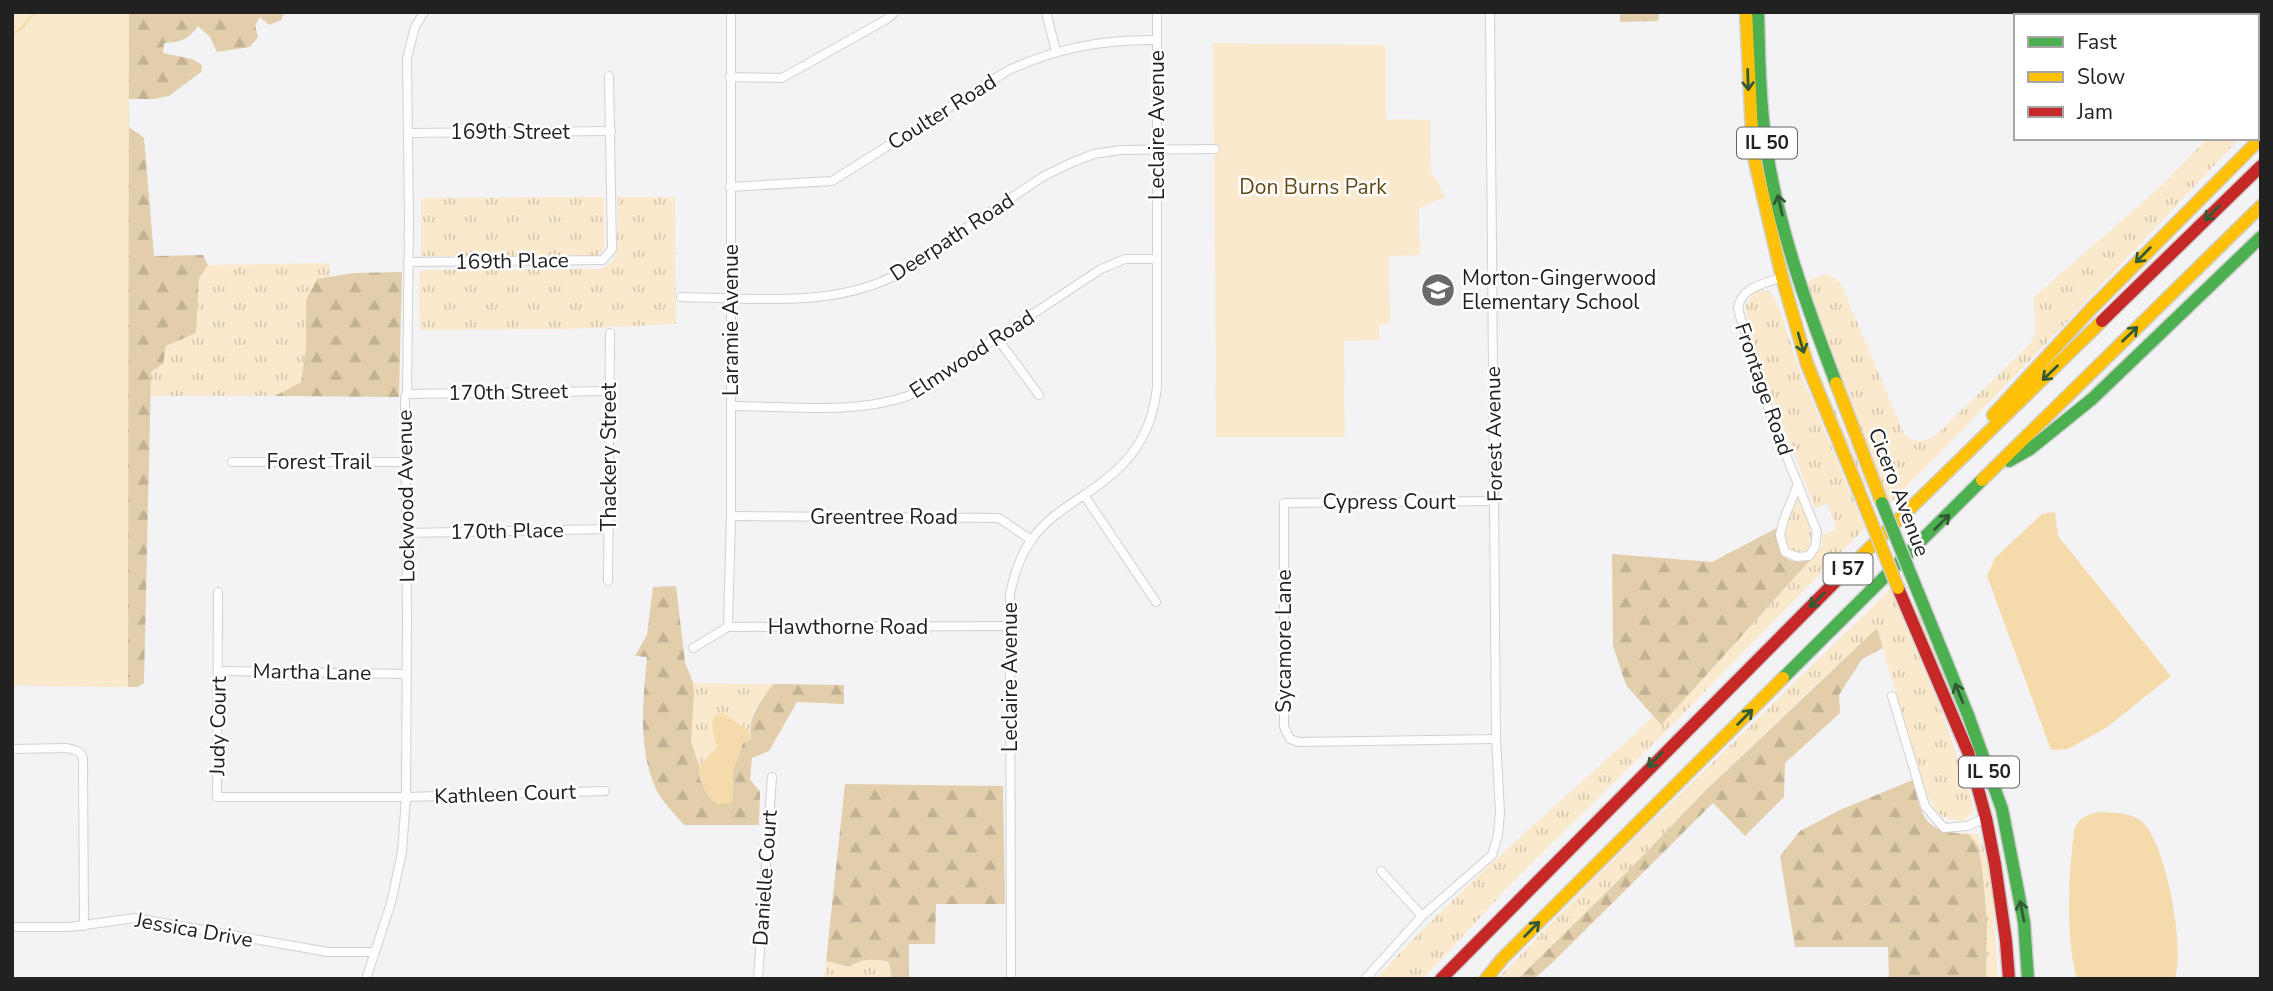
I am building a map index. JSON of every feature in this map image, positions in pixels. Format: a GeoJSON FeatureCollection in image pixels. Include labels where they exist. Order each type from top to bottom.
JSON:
{"type":"FeatureCollection","features":[{"type":"Feature","properties":{"kind":"main road","name":"Cicero Avenue"},"geometry":{"type":"LineString","coordinates":[[1746,12],[1753,153],[1782,277],[1807,364],[1968,752],[1986,817],[2006,941],[2009,979]]}},
{"type":"Feature","properties":{"kind":"main road","name":"Cicero Avenue"},"geometry":{"type":"LineString","coordinates":[[1758,12],[1760,87],[1767,150],[1797,271],[1836,383],[2003,809],[2024,922],[2028,979]]}},
{"type":"Feature","properties":{"kind":"main road"},"geometry":{"type":"LineString","coordinates":[[2178,219],[2244,140]]}},
{"type":"Feature","properties":{"kind":"main road"},"geometry":{"type":"LineString","coordinates":[[1903,516],[2042,360],[2178,219],[2259,140]]}},
{"type":"Feature","properties":{"kind":"main road","name":"I 57"},"geometry":{"type":"LineString","coordinates":[[1441,979],[1761,654],[2261,166]]}},
{"type":"Feature","properties":{"kind":"main road","name":"I 57"},"geometry":{"type":"LineString","coordinates":[[1486,979],[1502,959],[2261,206]]}},
{"type":"Feature","properties":{"kind":"main road"},"geometry":{"type":"LineString","coordinates":[[1995,469],[2030,450],[2092,399],[2261,237]]}},
{"type":"Feature","properties":{"kind":"main road"},"geometry":{"type":"LineString","coordinates":[[1782,277],[1797,271]]}},
{"type":"Feature","properties":{"kind":"street","name":"Lockwood Avenue"},"geometry":{"type":"LineString","coordinates":[[366,979],[391,903],[402,852],[406,797],[405,397],[409,133],[407,58],[415,27],[424,12]]}},
{"type":"Feature","properties":{"kind":"street","name":"Laramie Avenue"},"geometry":{"type":"LineString","coordinates":[[727,627],[731,516],[731,12]]}},
{"type":"Feature","properties":{"kind":"street"},"geometry":{"type":"LineString","coordinates":[[730,77],[782,78],[895,12]]}},
{"type":"Feature","properties":{"kind":"street"},"geometry":{"type":"LineString","coordinates":[[1046,12],[1056,51]]}},
{"type":"Feature","properties":{"kind":"street","name":"Leclaire Avenue"},"geometry":{"type":"LineString","coordinates":[[1011,979],[1010,594],[1013,578],[1031,540],[1058,512],[1115,473],[1133,455],[1153,413],[1157,387],[1157,12]]}},
{"type":"Feature","properties":{"kind":"street","name":"Forest Avenue"},"geometry":{"type":"LineString","coordinates":[[1422,916],[1492,855],[1498,835],[1500,812],[1496,739],[1490,12]]}},
{"type":"Feature","properties":{"kind":"street","name":"Coulter Road"},"geometry":{"type":"LineString","coordinates":[[730,187],[832,181],[1007,71],[1056,51],[1104,41],[1157,40]]}},
{"type":"Feature","properties":{"kind":"street"},"geometry":{"type":"LineString","coordinates":[[609,76],[611,131]]}},
{"type":"Feature","properties":{"kind":"street","name":"169th Street"},"geometry":{"type":"LineString","coordinates":[[409,133],[611,131]]}},
{"type":"Feature","properties":{"kind":"street","name":"169th Place"},"geometry":{"type":"LineString","coordinates":[[408,262],[603,260],[612,249],[611,131]]}},
{"type":"Feature","properties":{"kind":"street","name":"Deerpath Road"},"geometry":{"type":"LineString","coordinates":[[681,297],[825,297],[852,292],[878,284],[1044,176],[1085,157],[1109,151],[1215,149]]}},
{"type":"Feature","properties":{"kind":"street","name":"Elmwood Road"},"geometry":{"type":"LineString","coordinates":[[731,406],[857,407],[886,404],[924,387],[1111,263],[1125,259],[1157,259]]}},
{"type":"Feature","properties":{"kind":"street","name":"Frontage Road"},"geometry":{"type":"LineString","coordinates":[[1782,277],[1745,292],[1739,301],[1738,309],[1772,420],[1798,484],[1817,532],[1815,547],[1809,556],[1797,557],[1784,552],[1780,536],[1798,484]]}},
{"type":"Feature","properties":{"kind":"street","name":"Thackery Street"},"geometry":{"type":"LineString","coordinates":[[608,581],[610,333]]}},
{"type":"Feature","properties":{"kind":"street"},"geometry":{"type":"LineString","coordinates":[[997,338],[1039,395]]}},
{"type":"Feature","properties":{"kind":"street","name":"170th Street"},"geometry":{"type":"LineString","coordinates":[[407,394],[610,391]]}},
{"type":"Feature","properties":{"kind":"street","name":"Forest Trail"},"geometry":{"type":"LineString","coordinates":[[232,462],[406,462]]}},
{"type":"Feature","properties":{"kind":"street"},"geometry":{"type":"LineString","coordinates":[[1084,495],[1156,602]]}},
{"type":"Feature","properties":{"kind":"street","name":"Cypress Court"},"geometry":{"type":"LineString","coordinates":[[1284,503],[1494,501]]}},
{"type":"Feature","properties":{"kind":"street","name":"Sycamore Lane"},"geometry":{"type":"LineString","coordinates":[[1284,503],[1284,727],[1290,739],[1299,742],[1496,739]]}},
{"type":"Feature","properties":{"kind":"street","name":"Greentree Road"},"geometry":{"type":"LineString","coordinates":[[731,516],[999,518],[1031,540]]}},
{"type":"Feature","properties":{"kind":"street","name":"170th Place"},"geometry":{"type":"LineString","coordinates":[[406,533],[608,529]]}},
{"type":"Feature","properties":{"kind":"street","name":"Judy Court"},"geometry":{"type":"LineString","coordinates":[[218,592],[217,797],[406,797]]}},
{"type":"Feature","properties":{"kind":"street","name":"Hawthorne Road"},"geometry":{"type":"LineString","coordinates":[[727,627],[1009,626]]}},
{"type":"Feature","properties":{"kind":"street"},"geometry":{"type":"LineString","coordinates":[[692,648],[727,627]]}},
{"type":"Feature","properties":{"kind":"street","name":"Martha Lane"},"geometry":{"type":"LineString","coordinates":[[218,671],[407,674]]}},
{"type":"Feature","properties":{"kind":"street"},"geometry":{"type":"LineString","coordinates":[[1892,696],[1925,806],[1944,828],[1967,826],[1986,817]]}},
{"type":"Feature","properties":{"kind":"street"},"geometry":{"type":"LineString","coordinates":[[12,749],[67,748],[81,753],[84,763],[84,926]]}},
{"type":"Feature","properties":{"kind":"street","name":"Danielle Court"},"geometry":{"type":"LineString","coordinates":[[758,979],[772,777]]}},
{"type":"Feature","properties":{"kind":"street","name":"Kathleen Court"},"geometry":{"type":"LineString","coordinates":[[406,797],[605,791]]}},
{"type":"Feature","properties":{"kind":"street"},"geometry":{"type":"LineString","coordinates":[[1365,979],[1422,916],[1381,871]]}},
{"type":"Feature","properties":{"kind":"street","name":"Jessica Drive"},"geometry":{"type":"LineString","coordinates":[[12,927],[84,926],[135,918],[328,952],[375,952]]}},
{"type":"Feature","properties":{"kind":"green space"},"geometry":{"type":"Polygon","coordinates":[[[12,12],[285,12],[281,20],[269,25],[260,17],[255,25],[258,37],[250,47],[217,52],[210,37],[198,26],[184,39],[164,43],[163,53],[192,59],[202,65],[201,72],[169,96],[129,99],[129,127],[144,138],[154,256],[203,255],[208,265],[199,278],[196,333],[166,346],[163,364],[151,372],[144,683],[138,687],[12,685],[12,12]]]}},
{"type":"Feature","properties":{"kind":"green space"},"geometry":{"type":"Polygon","coordinates":[[[12,12],[129,12],[128,687],[12,685],[12,12]]]}},
{"type":"Feature","properties":{"kind":"green space"},"geometry":{"type":"Polygon","coordinates":[[[1620,12],[1659,12],[1658,21],[1620,22],[1620,12]]]}},
{"type":"Feature","properties":{"kind":"green space","name":"Don Burns Park"},"geometry":{"type":"Polygon","coordinates":[[[1213,43],[1386,45],[1386,119],[1430,120],[1431,172],[1446,197],[1419,208],[1420,255],[1389,256],[1390,324],[1379,324],[1379,340],[1344,341],[1345,437],[1216,437],[1213,43]]]}},
{"type":"Feature","properties":{"kind":"green space"},"geometry":{"type":"Polygon","coordinates":[[[2206,140],[2238,140],[1890,504],[1843,389],[1807,286],[1810,279],[1827,274],[1841,284],[1904,434],[1919,441],[1926,440],[1935,436],[2031,343],[2035,332],[2034,297],[2160,187],[2206,140]]]}},
{"type":"Feature","properties":{"kind":"green space"},"geometry":{"type":"Polygon","coordinates":[[[604,197],[604,246],[597,256],[421,256],[421,198],[604,197]]]}},
{"type":"Feature","properties":{"kind":"green space"},"geometry":{"type":"Polygon","coordinates":[[[618,197],[675,197],[676,324],[569,329],[420,330],[419,275],[423,270],[601,269],[613,261],[617,247],[618,197]]]}},
{"type":"Feature","properties":{"kind":"green space"},"geometry":{"type":"Polygon","coordinates":[[[330,263],[329,277],[317,279],[301,383],[275,396],[150,396],[151,371],[163,364],[166,346],[196,333],[199,278],[208,265],[330,263]]]}},
{"type":"Feature","properties":{"kind":"green space"},"geometry":{"type":"Polygon","coordinates":[[[402,272],[399,397],[275,396],[301,382],[306,347],[306,300],[317,279],[354,273],[402,272]]]}},
{"type":"Feature","properties":{"kind":"green space"},"geometry":{"type":"Polygon","coordinates":[[[1759,289],[1771,292],[1778,305],[1800,371],[1865,528],[1511,884],[1423,979],[1376,979],[1476,878],[1653,717],[1661,725],[1814,556],[1822,546],[1822,535],[1837,529],[1827,504],[1815,508],[1758,361],[1745,306],[1759,289]]]}},
{"type":"Feature","properties":{"kind":"green space"},"geometry":{"type":"Polygon","coordinates":[[[1807,343],[1868,486],[1864,490],[1805,344],[1807,343]]]}},
{"type":"Feature","properties":{"kind":"green space"},"geometry":{"type":"Polygon","coordinates":[[[1798,496],[1811,532],[1809,548],[1802,552],[1791,551],[1784,538],[1786,524],[1798,496]]]}},
{"type":"Feature","properties":{"kind":"green space"},"geometry":{"type":"Polygon","coordinates":[[[1777,528],[1779,545],[1785,557],[1796,561],[1814,556],[1661,725],[1626,685],[1613,646],[1612,554],[1712,562],[1777,528]]]}},
{"type":"Feature","properties":{"kind":"green space"},"geometry":{"type":"Polygon","coordinates":[[[676,586],[685,662],[693,683],[691,742],[699,765],[700,780],[732,802],[733,770],[743,743],[751,739],[753,716],[773,684],[844,685],[844,704],[797,702],[769,751],[752,758],[750,779],[760,792],[759,825],[684,825],[657,791],[651,775],[646,759],[643,725],[647,657],[635,656],[647,635],[653,587],[676,586]]]}},
{"type":"Feature","properties":{"kind":"green space"},"geometry":{"type":"Polygon","coordinates":[[[1890,589],[1944,717],[1974,812],[1963,821],[1954,820],[1942,816],[1932,804],[1925,790],[1877,629],[1706,790],[1518,979],[1497,979],[1611,862],[1890,589]]]}},
{"type":"Feature","properties":{"kind":"green space"},"geometry":{"type":"Polygon","coordinates":[[[1916,602],[1974,748],[1912,607],[1916,602]]]}},
{"type":"Feature","properties":{"kind":"green space"},"geometry":{"type":"Polygon","coordinates":[[[1877,628],[1883,648],[1862,659],[1839,695],[1840,713],[1785,763],[1784,797],[1745,836],[1713,803],[1553,962],[1534,979],[1518,979],[1706,790],[1877,628]]]}},
{"type":"Feature","properties":{"kind":"green space"},"geometry":{"type":"Polygon","coordinates":[[[693,683],[773,684],[753,712],[749,730],[735,720],[712,728],[717,748],[699,765],[691,742],[693,683]]]}},
{"type":"Feature","properties":{"kind":"green space"},"geometry":{"type":"Polygon","coordinates":[[[1913,780],[1927,821],[1942,830],[1969,834],[1978,846],[1987,921],[1986,979],[1889,979],[1888,947],[1795,947],[1780,856],[1800,831],[1842,809],[1913,780]]]}},
{"type":"Feature","properties":{"kind":"green space"},"geometry":{"type":"Polygon","coordinates":[[[845,784],[1003,786],[1005,904],[936,904],[935,944],[909,944],[909,979],[892,979],[889,962],[869,960],[849,967],[826,961],[845,784]]]}},
{"type":"Feature","properties":{"kind":"green space"},"geometry":{"type":"Polygon","coordinates":[[[1969,834],[1978,834],[1988,865],[1998,979],[1986,979],[1987,921],[1982,867],[1978,846],[1969,834]]]}},
{"type":"Feature","properties":{"kind":"green space"},"geometry":{"type":"Polygon","coordinates":[[[872,959],[890,962],[892,979],[824,979],[826,961],[849,967],[858,961],[872,959]]]}},
{"type":"Feature","properties":{"kind":"shaded area"},"geometry":{"type":"Polygon","coordinates":[[[2055,512],[2058,536],[2171,676],[2106,728],[2068,749],[2051,750],[1987,576],[1995,558],[2042,514],[2055,512]]]}},
{"type":"Feature","properties":{"kind":"shaded area"},"geometry":{"type":"Polygon","coordinates":[[[722,713],[749,730],[751,739],[743,743],[733,770],[732,802],[718,805],[704,788],[699,765],[717,748],[712,728],[714,716],[722,713]]]}},
{"type":"Feature","properties":{"kind":"shaded area"},"geometry":{"type":"Polygon","coordinates":[[[2101,812],[2137,818],[2154,839],[2167,877],[2176,923],[2178,945],[2175,979],[2077,979],[2069,925],[2074,830],[2084,817],[2101,812]]]}},
{"type":"Feature","properties":{"kind":"waterway"},"geometry":{"type":"LineString","coordinates":[[12,34],[22,28],[35,12]]}},
{"type":"Feature","properties":{"kind":"traffic: fast"},"geometry":{"type":"LineString","coordinates":[[1758,12],[1762,113],[1771,176],[1795,266],[1836,383]]}},
{"type":"Feature","properties":{"kind":"traffic: fast"},"geometry":{"type":"LineString","coordinates":[[2009,461],[2030,449],[2092,399],[2261,237]]}},
{"type":"Feature","properties":{"kind":"traffic: fast"},"geometry":{"type":"LineString","coordinates":[[1783,678],[1982,480]]}},
{"type":"Feature","properties":{"kind":"traffic: fast"},"geometry":{"type":"LineString","coordinates":[[1882,503],[1911,575]]}},
{"type":"Feature","properties":{"kind":"traffic: fast"},"geometry":{"type":"LineString","coordinates":[[1911,575],[1968,715],[2002,809],[2024,922],[2028,979]]}},
{"type":"Feature","properties":{"kind":"traffic: slow"},"geometry":{"type":"LineString","coordinates":[[1746,12],[1753,153],[1782,277],[1807,364],[1869,516]]}},
{"type":"Feature","properties":{"kind":"traffic: slow"},"geometry":{"type":"LineString","coordinates":[[1993,415],[2091,309],[2261,138]]}},
{"type":"Feature","properties":{"kind":"traffic: slow"},"geometry":{"type":"LineString","coordinates":[[1982,480],[2261,206]]}},
{"type":"Feature","properties":{"kind":"traffic: slow"},"geometry":{"type":"LineString","coordinates":[[1844,573],[2102,321]]}},
{"type":"Feature","properties":{"kind":"traffic: slow"},"geometry":{"type":"LineString","coordinates":[[1836,383],[1882,503]]}},
{"type":"Feature","properties":{"kind":"traffic: slow"},"geometry":{"type":"LineString","coordinates":[[1869,516],[1898,588]]}},
{"type":"Feature","properties":{"kind":"traffic: slow"},"geometry":{"type":"LineString","coordinates":[[1486,979],[1502,959],[1783,678]]}},
{"type":"Feature","properties":{"kind":"traffic: jam"},"geometry":{"type":"LineString","coordinates":[[2102,321],[2261,166]]}},
{"type":"Feature","properties":{"kind":"traffic: jam"},"geometry":{"type":"LineString","coordinates":[[1441,979],[1844,573]]}},
{"type":"Feature","properties":{"kind":"traffic: jam"},"geometry":{"type":"LineString","coordinates":[[1898,588],[1968,752],[1995,864],[2009,979]]}},
{"type":"Feature","properties":{"kind":"place","name":"Morton-Gingerwood Elementary School"},"geometry":{"type":"Point","coordinates":[1438,290]}}]}
